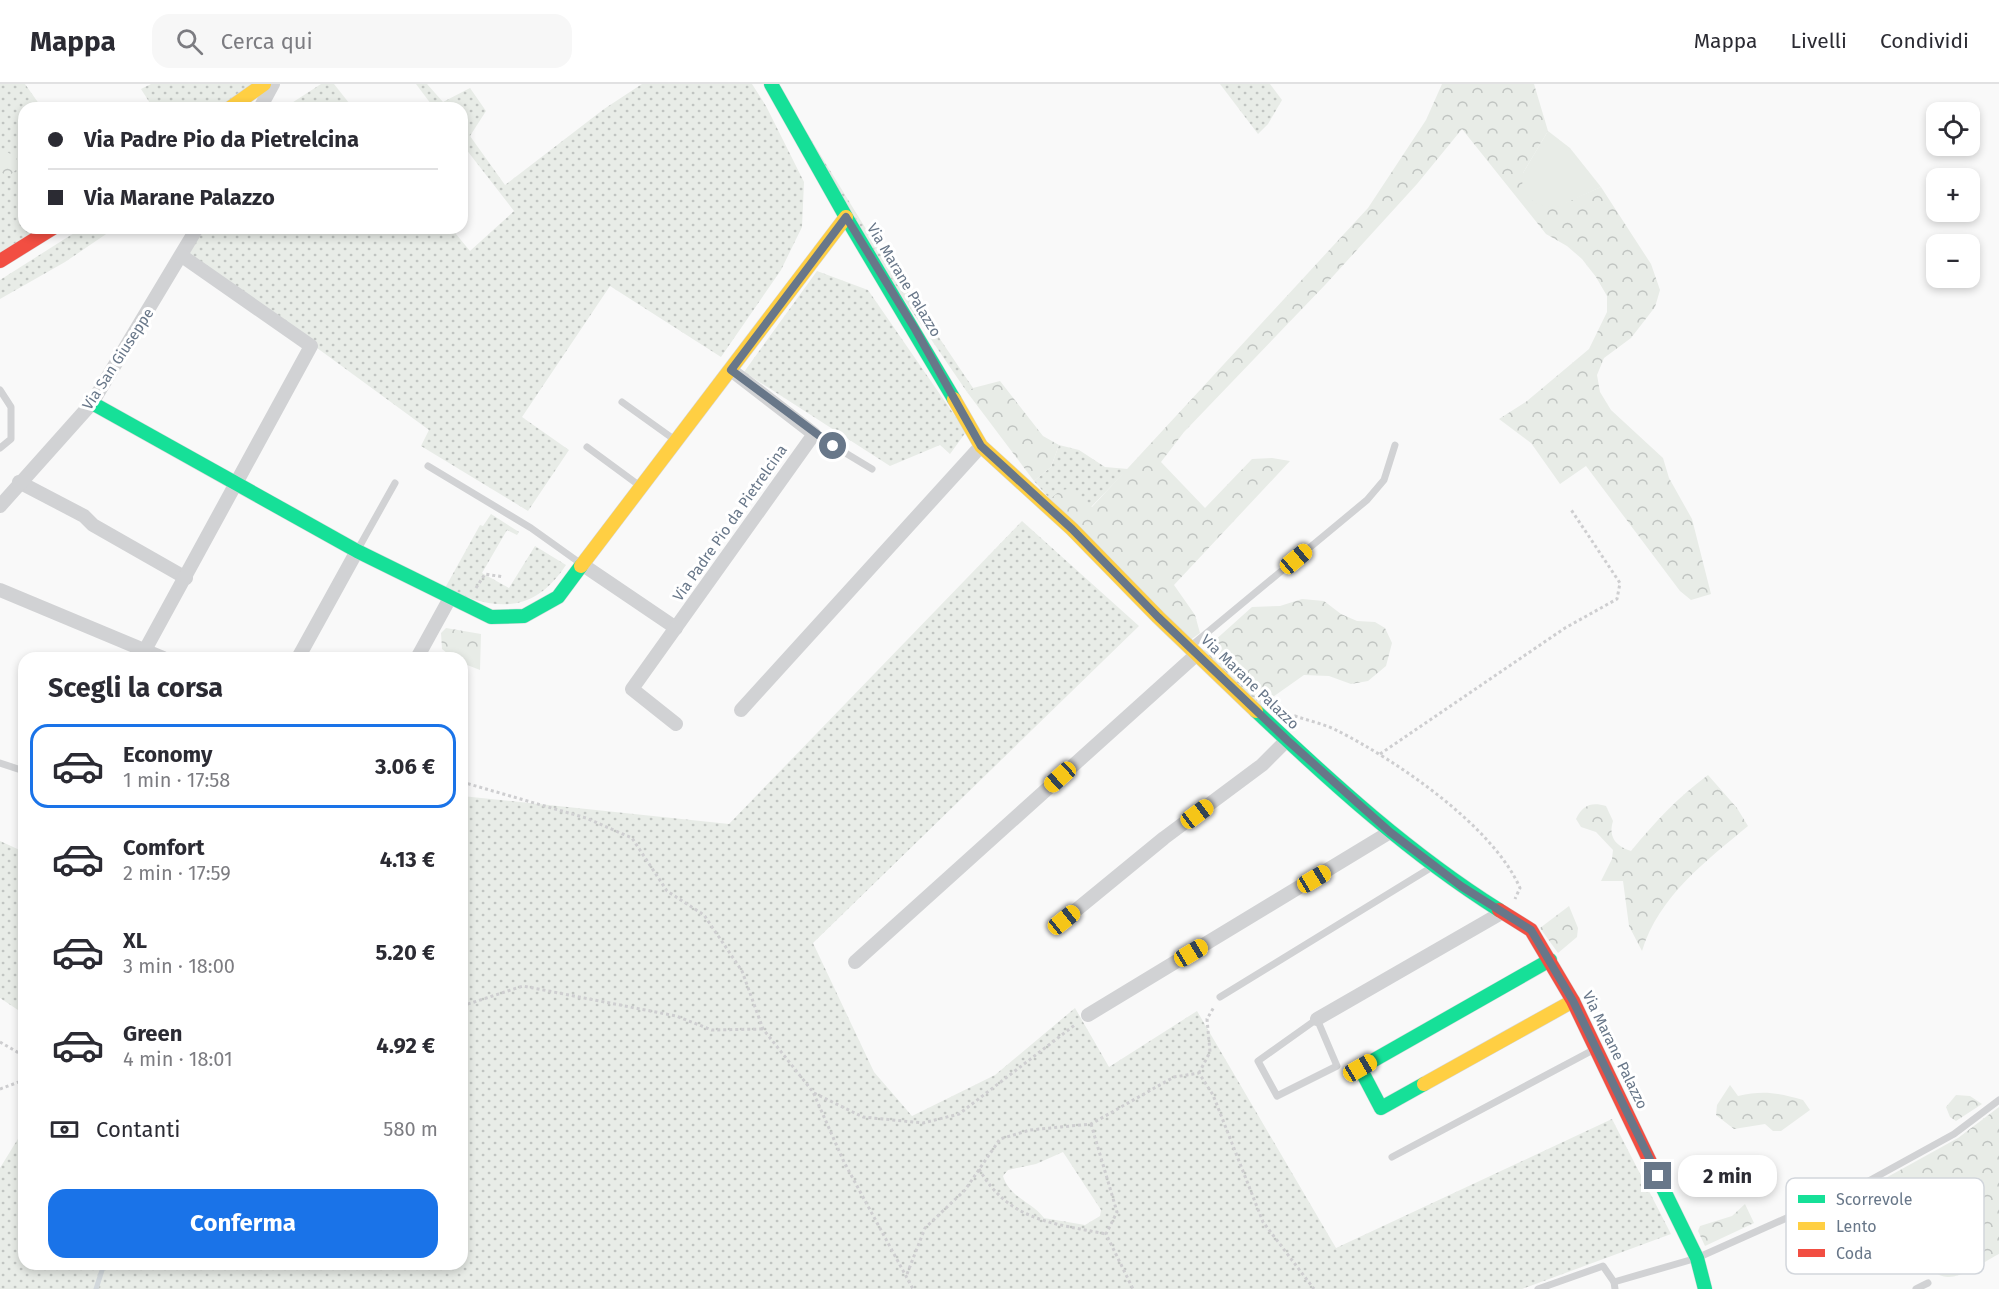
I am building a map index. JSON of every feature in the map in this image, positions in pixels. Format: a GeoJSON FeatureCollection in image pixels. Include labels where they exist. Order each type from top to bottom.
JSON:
{"type":"FeatureCollection","features":[{"type":"Feature","properties":{"kind":"main road"},"geometry":{"type":"LineString","coordinates":[[238,102],[264,84]]}},
{"type":"Feature","properties":{"kind":"main road","name":"Via Marane Palazzo"},"geometry":{"type":"LineString","coordinates":[[771,84],[846,217],[915,329],[981,446],[1072,529],[1287,740],[1390,832],[1434,865],[1531,930],[1573,1001],[1597,1048],[1697,1258],[1705,1289]]}},
{"type":"Feature","properties":{"kind":"main road"},"geometry":{"type":"LineString","coordinates":[[92,403],[357,552],[450,598],[491,617],[524,616],[558,597],[846,217]]}},
{"type":"Feature","properties":{"kind":"main road"},"geometry":{"type":"LineString","coordinates":[[0,261],[43,234]]}},
{"type":"Feature","properties":{"kind":"main road"},"geometry":{"type":"LineString","coordinates":[[1550,960],[1360,1068],[1381,1108],[1573,1001]]}},
{"type":"Feature","properties":{"kind":"street"},"geometry":{"type":"LineString","coordinates":[[263,102],[273,84]]}},
{"type":"Feature","properties":{"kind":"street","name":"Via San Giuseppe"},"geometry":{"type":"LineString","coordinates":[[0,506],[92,403],[194,234]]}},
{"type":"Feature","properties":{"kind":"street"},"geometry":{"type":"LineString","coordinates":[[145,650],[311,346],[182,256]]}},
{"type":"Feature","properties":{"kind":"street"},"geometry":{"type":"LineString","coordinates":[[731,370],[814,434]]}},
{"type":"Feature","properties":{"kind":"street","name":"Via Padre Pio da Pietrelcina"},"geometry":{"type":"LineString","coordinates":[[676,724],[632,689],[814,434]]}},
{"type":"Feature","properties":{"kind":"street"},"geometry":{"type":"LineString","coordinates":[[741,710],[981,446]]}},
{"type":"Feature","properties":{"kind":"street"},"geometry":{"type":"LineString","coordinates":[[19,483],[84,516],[93,525],[186,578]]}},
{"type":"Feature","properties":{"kind":"street"},"geometry":{"type":"LineString","coordinates":[[301,652],[357,552]]}},
{"type":"Feature","properties":{"kind":"street"},"geometry":{"type":"LineString","coordinates":[[583,565],[676,628]]}},
{"type":"Feature","properties":{"kind":"street"},"geometry":{"type":"LineString","coordinates":[[0,590],[150,652]]}},
{"type":"Feature","properties":{"kind":"street"},"geometry":{"type":"LineString","coordinates":[[420,652],[450,598]]}},
{"type":"Feature","properties":{"kind":"street"},"geometry":{"type":"LineString","coordinates":[[855,962],[1193,650]]}},
{"type":"Feature","properties":{"kind":"street"},"geometry":{"type":"LineString","coordinates":[[1064,920],[1164,838],[1262,765],[1287,740]]}},
{"type":"Feature","properties":{"kind":"street"},"geometry":{"type":"LineString","coordinates":[[1088,1015],[1390,832]]}},
{"type":"Feature","properties":{"kind":"street"},"geometry":{"type":"LineString","coordinates":[[1317,1019],[1503,912]]}},
{"type":"Feature","properties":{"kind":"lane"},"geometry":{"type":"LineString","coordinates":[[0,390],[11,407],[11,439],[0,448]]}},
{"type":"Feature","properties":{"kind":"lane"},"geometry":{"type":"LineString","coordinates":[[622,402],[677,441]]}},
{"type":"Feature","properties":{"kind":"lane"},"geometry":{"type":"LineString","coordinates":[[814,434],[872,469]]}},
{"type":"Feature","properties":{"kind":"lane"},"geometry":{"type":"LineString","coordinates":[[1193,650],[1367,500],[1384,480],[1395,445]]}},
{"type":"Feature","properties":{"kind":"lane"},"geometry":{"type":"LineString","coordinates":[[587,447],[642,487]]}},
{"type":"Feature","properties":{"kind":"lane"},"geometry":{"type":"LineString","coordinates":[[428,466],[531,528],[583,565]]}},
{"type":"Feature","properties":{"kind":"lane"},"geometry":{"type":"LineString","coordinates":[[357,552],[395,483]]}},
{"type":"Feature","properties":{"kind":"lane"},"geometry":{"type":"LineString","coordinates":[[0,763],[18,769]]}},
{"type":"Feature","properties":{"kind":"lane"},"geometry":{"type":"LineString","coordinates":[[1220,997],[1434,865]]}},
{"type":"Feature","properties":{"kind":"lane"},"geometry":{"type":"LineString","coordinates":[[1317,1019],[1337,1066],[1277,1096],[1258,1061],[1317,1019]]}},
{"type":"Feature","properties":{"kind":"lane"},"geometry":{"type":"LineString","coordinates":[[1392,1157],[1597,1048]]}},
{"type":"Feature","properties":{"kind":"lane"},"geometry":{"type":"LineString","coordinates":[[1874,1178],[1954,1134],[1999,1100]]}},
{"type":"Feature","properties":{"kind":"lane"},"geometry":{"type":"LineString","coordinates":[[1538,1289],[1603,1266],[1615,1285],[1697,1258],[1786,1218]]}},
{"type":"Feature","properties":{"kind":"lane"},"geometry":{"type":"LineString","coordinates":[[1916,1289],[1928,1283]]}},
{"type":"Feature","properties":{"kind":"path"},"geometry":{"type":"LineString","coordinates":[[1380,754],[1565,628],[1617,599],[1620,583],[1570,508]]}},
{"type":"Feature","properties":{"kind":"path"},"geometry":{"type":"LineString","coordinates":[[467,606],[485,574],[504,578]]}},
{"type":"Feature","properties":{"kind":"path"},"geometry":{"type":"LineString","coordinates":[[1270,723],[1295,716],[1336,729],[1400,766],[1452,808],[1512,869],[1520,888],[1514,902],[1503,912]]}},
{"type":"Feature","properties":{"kind":"path"},"geometry":{"type":"LineString","coordinates":[[468,785],[586,818],[632,838],[667,891],[704,915],[742,970],[763,1029],[813,1092],[844,1162],[907,1274],[913,1289]]}},
{"type":"Feature","properties":{"kind":"path"},"geometry":{"type":"LineString","coordinates":[[468,1004],[523,986],[676,1016],[712,1030],[763,1029]]}},
{"type":"Feature","properties":{"kind":"path"},"geometry":{"type":"LineString","coordinates":[[1199,1073],[1210,1052],[1207,1019],[1220,997]]}},
{"type":"Feature","properties":{"kind":"path"},"geometry":{"type":"LineString","coordinates":[[813,1092],[863,1116],[923,1123],[959,1114],[1088,1015]]}},
{"type":"Feature","properties":{"kind":"path"},"geometry":{"type":"LineString","coordinates":[[0,1042],[18,1052]]}},
{"type":"Feature","properties":{"kind":"path"},"geometry":{"type":"LineString","coordinates":[[907,1274],[925,1228],[965,1190],[1000,1139],[1030,1130],[1091,1125],[1174,1077],[1199,1073]]}},
{"type":"Feature","properties":{"kind":"path"},"geometry":{"type":"LineString","coordinates":[[1199,1073],[1213,1095],[1263,1222],[1314,1289]]}},
{"type":"Feature","properties":{"kind":"path"},"geometry":{"type":"LineString","coordinates":[[0,1089],[18,1082]]}},
{"type":"Feature","properties":{"kind":"path"},"geometry":{"type":"LineString","coordinates":[[1091,1125],[1117,1212],[1106,1233]]}},
{"type":"Feature","properties":{"kind":"path"},"geometry":{"type":"LineString","coordinates":[[979,1169],[992,1192],[1034,1220],[1106,1233]]}},
{"type":"Feature","properties":{"kind":"path"},"geometry":{"type":"LineString","coordinates":[[1106,1233],[1133,1289]]}},
{"type":"Feature","properties":{"kind":"green space"},"geometry":{"type":"Polygon","coordinates":[[[0,84],[25,84],[38,102],[18,102],[18,234],[32,234],[0,254],[0,84]]]}},
{"type":"Feature","properties":{"kind":"green space"},"geometry":{"type":"Polygon","coordinates":[[[151,84],[253,84],[226,102],[149,102],[141,89],[151,84]]]}},
{"type":"Feature","properties":{"kind":"green space"},"geometry":{"type":"Polygon","coordinates":[[[321,84],[334,84],[348,102],[293,102],[321,84]]]}},
{"type":"Feature","properties":{"kind":"green space"},"geometry":{"type":"Polygon","coordinates":[[[416,84],[427,84],[443,102],[430,102],[416,84]]]}},
{"type":"Feature","properties":{"kind":"green space"},"geometry":{"type":"Polygon","coordinates":[[[642,84],[752,84],[766,106],[804,182],[802,227],[781,270],[721,357],[610,286],[522,417],[569,450],[528,511],[421,446],[429,430],[189,254],[200,234],[456,234],[470,251],[514,211],[468,152],[468,102],[443,102],[470,88],[486,111],[470,136],[505,185],[604,109],[642,84]]]}},
{"type":"Feature","properties":{"kind":"green space"},"geometry":{"type":"Polygon","coordinates":[[[777,84],[866,229],[973,388],[967,392],[892,282],[777,84]]]}},
{"type":"Feature","properties":{"kind":"green space"},"geometry":{"type":"Polygon","coordinates":[[[1220,84],[1270,84],[1282,100],[1268,124],[1258,134],[1220,84]]]}},
{"type":"Feature","properties":{"kind":"green space"},"geometry":{"type":"Polygon","coordinates":[[[1442,84],[1534,84],[1548,131],[1523,173],[1555,207],[1601,187],[1651,264],[1660,290],[1655,307],[1631,338],[1604,358],[1597,375],[1600,392],[1611,410],[1663,458],[1669,478],[1692,519],[1711,594],[1691,600],[1680,591],[1586,466],[1560,484],[1531,443],[1499,419],[1527,401],[1589,349],[1607,312],[1607,296],[1582,259],[1567,246],[1546,234],[1462,129],[1417,184],[1325,285],[1184,432],[1161,462],[1205,508],[1252,459],[1272,458],[1290,461],[1174,585],[1195,615],[1200,633],[1189,641],[1050,499],[1061,490],[1069,489],[1092,507],[1368,208],[1426,120],[1442,84]]]}},
{"type":"Feature","properties":{"kind":"green space"},"geometry":{"type":"Polygon","coordinates":[[[1548,131],[1570,148],[1601,187],[1555,208],[1534,203],[1522,188],[1523,173],[1548,131]]]}},
{"type":"Feature","properties":{"kind":"green space"},"geometry":{"type":"Polygon","coordinates":[[[5,151],[16,157],[16,170],[9,176],[0,172],[0,153],[5,151]]]}},
{"type":"Feature","properties":{"kind":"green space"},"geometry":{"type":"Polygon","coordinates":[[[73,234],[106,234],[65,262],[0,299],[0,280],[73,234]]]}},
{"type":"Feature","properties":{"kind":"green space"},"geometry":{"type":"Polygon","coordinates":[[[817,271],[868,290],[966,432],[950,454],[940,445],[890,466],[744,372],[817,271]]]}},
{"type":"Feature","properties":{"kind":"green space"},"geometry":{"type":"Polygon","coordinates":[[[1000,381],[1043,436],[1059,445],[1051,467],[1034,481],[967,392],[973,388],[1000,381]]]}},
{"type":"Feature","properties":{"kind":"green space"},"geometry":{"type":"Polygon","coordinates":[[[1059,445],[1079,450],[1105,467],[1128,469],[1091,507],[1050,499],[1034,481],[1051,467],[1059,445]]]}},
{"type":"Feature","properties":{"kind":"green space"},"geometry":{"type":"Polygon","coordinates":[[[491,514],[519,532],[517,535],[507,530],[482,573],[509,588],[535,546],[566,565],[540,593],[511,604],[496,604],[463,596],[445,588],[480,525],[483,526],[491,514]]]}},
{"type":"Feature","properties":{"kind":"green space"},"geometry":{"type":"Polygon","coordinates":[[[1022,521],[1139,626],[813,943],[874,1072],[912,1116],[995,1075],[1075,1008],[1109,1067],[1197,1011],[1336,1248],[1612,1119],[1671,1234],[1522,1289],[0,1289],[0,1168],[18,1139],[18,1270],[468,1270],[468,797],[729,824],[1022,521]],[[1063,1152],[1036,1164],[1008,1170],[1003,1176],[1010,1189],[1044,1218],[1085,1225],[1100,1216],[1101,1210],[1063,1152]]]}},
{"type":"Feature","properties":{"kind":"green space"},"geometry":{"type":"Polygon","coordinates":[[[1302,599],[1324,601],[1341,614],[1357,621],[1375,622],[1385,628],[1392,643],[1386,666],[1368,681],[1351,684],[1329,676],[1304,675],[1260,706],[1203,651],[1252,607],[1280,606],[1302,599]]]}},
{"type":"Feature","properties":{"kind":"green space"},"geometry":{"type":"Polygon","coordinates":[[[446,628],[481,634],[480,670],[468,665],[468,652],[446,652],[442,649],[441,633],[446,628]]]}},
{"type":"Feature","properties":{"kind":"green space"},"geometry":{"type":"Polygon","coordinates":[[[1708,775],[1737,808],[1748,826],[1700,866],[1672,897],[1650,931],[1642,951],[1629,926],[1623,881],[1601,881],[1612,859],[1613,850],[1596,832],[1581,827],[1576,819],[1588,806],[1596,804],[1606,806],[1613,821],[1614,840],[1631,851],[1686,792],[1708,775]]]}},
{"type":"Feature","properties":{"kind":"green space"},"geometry":{"type":"Polygon","coordinates":[[[0,841],[18,849],[18,1010],[0,998],[0,841]]]}},
{"type":"Feature","properties":{"kind":"green space"},"geometry":{"type":"Polygon","coordinates":[[[1569,906],[1578,928],[1577,937],[1558,953],[1540,928],[1569,906]]]}},
{"type":"Feature","properties":{"kind":"green space"},"geometry":{"type":"Polygon","coordinates":[[[1730,1085],[1738,1096],[1756,1093],[1778,1094],[1803,1100],[1810,1110],[1781,1131],[1773,1131],[1765,1124],[1734,1129],[1716,1115],[1717,1105],[1730,1085]]]}},
{"type":"Feature","properties":{"kind":"green space"},"geometry":{"type":"Polygon","coordinates":[[[1956,1095],[1970,1096],[1982,1104],[1956,1121],[1950,1117],[1946,1107],[1956,1095]]]}},
{"type":"Feature","properties":{"kind":"green space"},"geometry":{"type":"Polygon","coordinates":[[[1999,1107],[1999,1254],[1984,1262],[1984,1178],[1886,1178],[1958,1138],[1999,1107]]]}},
{"type":"Feature","properties":{"kind":"green space"},"geometry":{"type":"Polygon","coordinates":[[[1745,1204],[1754,1223],[1705,1246],[1698,1231],[1700,1226],[1732,1216],[1745,1204]]]}},
{"type":"Feature","properties":{"kind":"green space"},"geometry":{"type":"Polygon","coordinates":[[[1937,1274],[1961,1274],[1954,1276],[1937,1274]]]}},
{"type":"Feature","properties":{"kind":"waterway"},"geometry":{"type":"LineString","coordinates":[[96,1289],[102,1270]]}},
{"type":"Feature","properties":{"kind":"traffic: fast"},"geometry":{"type":"LineString","coordinates":[[771,84],[846,217],[954,399]]}},
{"type":"Feature","properties":{"kind":"traffic: fast"},"geometry":{"type":"LineString","coordinates":[[92,403],[357,551],[491,617],[524,616],[558,597],[581,566]]}},
{"type":"Feature","properties":{"kind":"traffic: fast"},"geometry":{"type":"LineString","coordinates":[[1256,711],[1343,791],[1403,841],[1499,910]]}},
{"type":"Feature","properties":{"kind":"traffic: fast"},"geometry":{"type":"LineString","coordinates":[[1424,1084],[1381,1108],[1360,1068],[1550,960]]}},
{"type":"Feature","properties":{"kind":"traffic: fast"},"geometry":{"type":"LineString","coordinates":[[1653,1168],[1697,1258],[1705,1289]]}},
{"type":"Feature","properties":{"kind":"traffic: slow"},"geometry":{"type":"LineString","coordinates":[[238,102],[264,84]]}},
{"type":"Feature","properties":{"kind":"traffic: slow"},"geometry":{"type":"LineString","coordinates":[[581,566],[846,217]]}},
{"type":"Feature","properties":{"kind":"traffic: slow"},"geometry":{"type":"LineString","coordinates":[[954,399],[981,446],[1072,529],[1158,617],[1256,711]]}},
{"type":"Feature","properties":{"kind":"traffic: slow"},"geometry":{"type":"LineString","coordinates":[[1424,1084],[1573,1001]]}},
{"type":"Feature","properties":{"kind":"traffic: jam"},"geometry":{"type":"LineString","coordinates":[[0,261],[43,234]]}},
{"type":"Feature","properties":{"kind":"traffic: jam"},"geometry":{"type":"LineString","coordinates":[[1499,910],[1531,930],[1573,1001],[1653,1168]]}},
{"type":"Feature","properties":{"kind":"route"},"geometry":{"type":"LineString","coordinates":[[833,446],[731,370],[846,217],[915,329],[981,446],[1072,529],[1158,617],[1287,740],[1390,832],[1461,886],[1531,930],[1573,1001],[1658,1176]]}}]}
